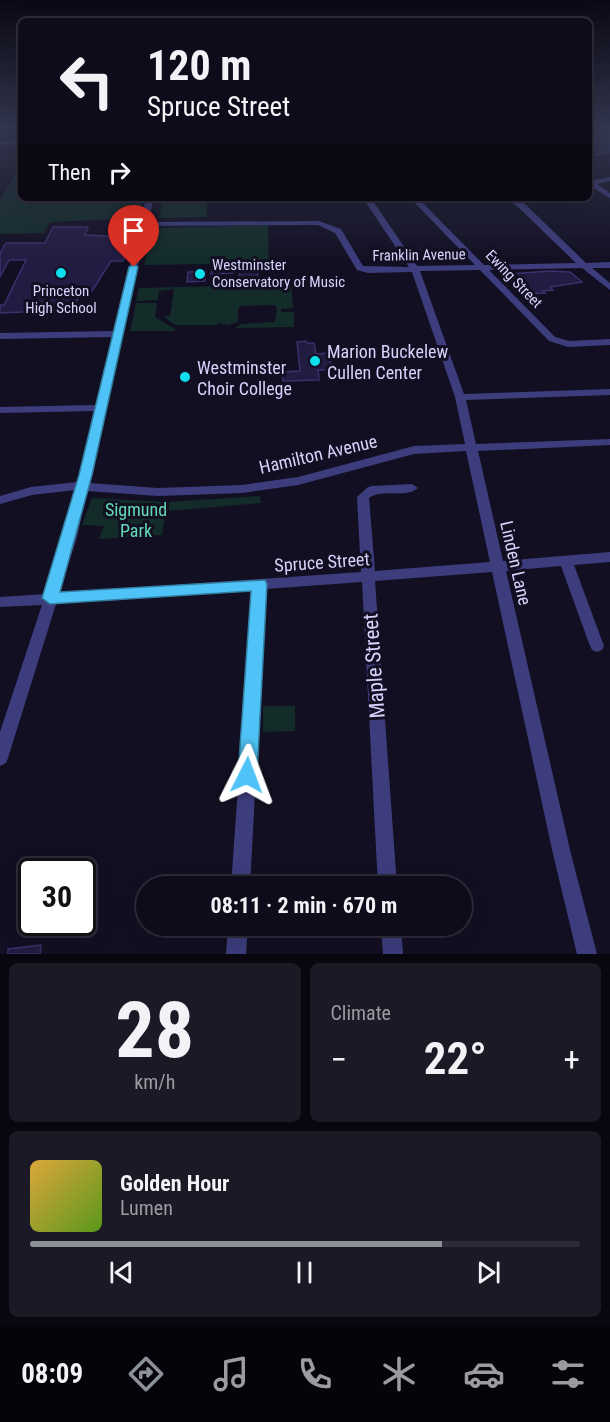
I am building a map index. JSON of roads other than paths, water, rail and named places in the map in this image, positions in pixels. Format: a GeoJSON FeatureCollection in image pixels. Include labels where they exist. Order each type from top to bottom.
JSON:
{"type":"FeatureCollection","features":[{"type":"Feature","properties":{"kind":"street"},"geometry":{"type":"LineString","coordinates":[[592,184],[610,179]]}},
{"type":"Feature","properties":{"kind":"street"},"geometry":{"type":"LineString","coordinates":[[592,185],[610,196]]}},
{"type":"Feature","properties":{"kind":"street"},"geometry":{"type":"LineString","coordinates":[[0,758],[82,487],[149,201]]}},
{"type":"Feature","properties":{"kind":"street","name":"Linden Lane"},"geometry":{"type":"LineString","coordinates":[[369,201],[415,269],[460,397],[562,854],[587,954]]}},
{"type":"Feature","properties":{"kind":"street","name":"Ewing Street"},"geometry":{"type":"LineString","coordinates":[[417,201],[552,339],[568,344],[610,342]]}},
{"type":"Feature","properties":{"kind":"street"},"geometry":{"type":"LineString","coordinates":[[519,201],[583,265],[610,286]]}},
{"type":"Feature","properties":{"kind":"street","name":"Franklin Avenue"},"geometry":{"type":"LineString","coordinates":[[144,224],[319,223],[338,231],[360,268],[610,265]]}},
{"type":"Feature","properties":{"kind":"street"},"geometry":{"type":"LineString","coordinates":[[0,336],[117,334]]}},
{"type":"Feature","properties":{"kind":"street"},"geometry":{"type":"LineString","coordinates":[[460,397],[610,392]]}},
{"type":"Feature","properties":{"kind":"street"},"geometry":{"type":"LineString","coordinates":[[0,410],[100,408]]}},
{"type":"Feature","properties":{"kind":"street","name":"Hamilton Avenue"},"geometry":{"type":"LineString","coordinates":[[0,500],[45,488],[82,487],[185,492],[272,486],[414,450],[610,442]]}},
{"type":"Feature","properties":{"kind":"street","name":"Maple Street"},"geometry":{"type":"LineString","coordinates":[[387,876],[363,497],[372,490],[412,488]]}},
{"type":"Feature","properties":{"kind":"street","name":"Spruce Street"},"geometry":{"type":"LineString","coordinates":[[0,602],[368,577],[610,557]]}},
{"type":"Feature","properties":{"kind":"street"},"geometry":{"type":"LineString","coordinates":[[566,561],[597,645]]}},
{"type":"Feature","properties":{"kind":"street"},"geometry":{"type":"LineString","coordinates":[[241,876],[259,584]]}},
{"type":"Feature","properties":{"kind":"street"},"geometry":{"type":"LineString","coordinates":[[236,954],[237,936]]}},
{"type":"Feature","properties":{"kind":"street"},"geometry":{"type":"LineString","coordinates":[[392,936],[393,954]]}},
{"type":"Feature","properties":{"kind":"place","name":"Princeton High School"},"geometry":{"type":"Point","coordinates":[61,273]}},
{"type":"Feature","properties":{"kind":"place","name":"Westminster Conservatory of Music"},"geometry":{"type":"Point","coordinates":[200,274]}},
{"type":"Feature","properties":{"kind":"place","name":"Marion Buckelew Cullen Center"},"geometry":{"type":"Point","coordinates":[315,361]}},
{"type":"Feature","properties":{"kind":"place","name":"Westminster Choir College"},"geometry":{"type":"Point","coordinates":[185,377]}},
{"type":"Feature","properties":{"kind":"park label","name":"Sigmund Park"},"geometry":{"type":"Point","coordinates":[136,519]}}]}
